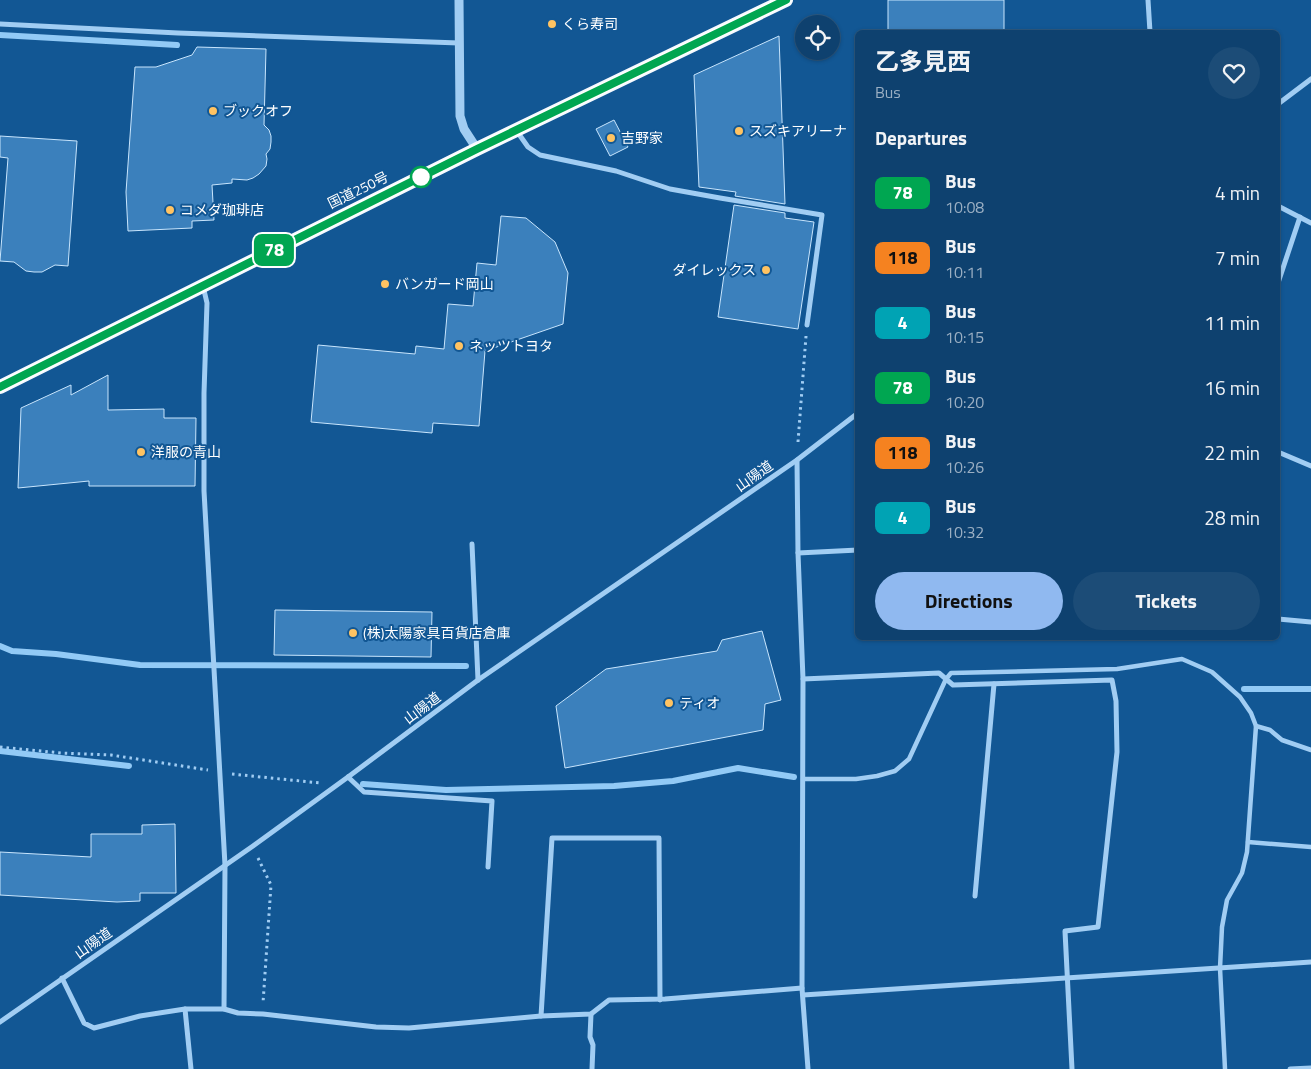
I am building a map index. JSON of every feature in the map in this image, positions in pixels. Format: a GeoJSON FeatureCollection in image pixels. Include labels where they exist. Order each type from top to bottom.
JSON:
{"type":"FeatureCollection","features":[{"type":"Feature","properties":{"kind":"highway","name":"国道250号"},"geometry":{"type":"LineString","coordinates":[[0,387],[477,149],[786,0]]}},
{"type":"Feature","properties":{"kind":"street"},"geometry":{"type":"LineString","coordinates":[[459,0],[460,116],[464,129],[477,149]]}},
{"type":"Feature","properties":{"kind":"street"},"geometry":{"type":"LineString","coordinates":[[1148,0],[1150,30]]}},
{"type":"Feature","properties":{"kind":"street"},"geometry":{"type":"LineString","coordinates":[[0,24],[178,33],[459,43]]}},
{"type":"Feature","properties":{"kind":"street"},"geometry":{"type":"LineString","coordinates":[[1280,103],[1311,80]]}},
{"type":"Feature","properties":{"kind":"street"},"geometry":{"type":"LineString","coordinates":[[516,130],[528,147],[540,155],[616,172],[670,189],[822,215],[807,325]]}},
{"type":"Feature","properties":{"kind":"street"},"geometry":{"type":"LineString","coordinates":[[1280,207],[1311,223]]}},
{"type":"Feature","properties":{"kind":"street"},"geometry":{"type":"LineString","coordinates":[[1280,276],[1300,217]]}},
{"type":"Feature","properties":{"kind":"street"},"geometry":{"type":"LineString","coordinates":[[203,286],[207,303],[204,393],[204,491],[226,864],[224,1009]]}},
{"type":"Feature","properties":{"kind":"street","name":"山陽道"},"geometry":{"type":"LineString","coordinates":[[0,1022],[253,846],[478,680],[797,460],[855,415]]}},
{"type":"Feature","properties":{"kind":"street"},"geometry":{"type":"LineString","coordinates":[[1280,453],[1311,466]]}},
{"type":"Feature","properties":{"kind":"street"},"geometry":{"type":"LineString","coordinates":[[797,460],[798,553],[803,679],[802,988],[808,1069]]}},
{"type":"Feature","properties":{"kind":"street"},"geometry":{"type":"LineString","coordinates":[[472,544],[478,680]]}},
{"type":"Feature","properties":{"kind":"street"},"geometry":{"type":"LineString","coordinates":[[798,553],[855,550]]}},
{"type":"Feature","properties":{"kind":"street"},"geometry":{"type":"LineString","coordinates":[[1280,619],[1311,622]]}},
{"type":"Feature","properties":{"kind":"street"},"geometry":{"type":"LineString","coordinates":[[803,779],[856,779],[895,771],[909,759],[946,679],[951,673],[1117,669],[1182,659],[1212,672],[1240,697],[1251,713],[1256,726],[1247,852],[1242,873],[1227,900],[1222,927],[1220,968],[1225,1069]]}},
{"type":"Feature","properties":{"kind":"street"},"geometry":{"type":"LineString","coordinates":[[803,679],[939,673],[953,685],[1112,680],[1116,701],[1117,752],[1098,927],[1065,931],[1072,1069]]}},
{"type":"Feature","properties":{"kind":"street"},"geometry":{"type":"LineString","coordinates":[[975,896],[994,684]]}},
{"type":"Feature","properties":{"kind":"street"},"geometry":{"type":"LineString","coordinates":[[1256,726],[1270,730],[1282,740],[1311,750]]}},
{"type":"Feature","properties":{"kind":"street"},"geometry":{"type":"LineString","coordinates":[[348,777],[364,792],[492,800],[488,867]]}},
{"type":"Feature","properties":{"kind":"street"},"geometry":{"type":"LineString","coordinates":[[541,1016],[552,838],[659,838],[660,1000]]}},
{"type":"Feature","properties":{"kind":"street"},"geometry":{"type":"LineString","coordinates":[[1248,842],[1311,847]]}},
{"type":"Feature","properties":{"kind":"street"},"geometry":{"type":"LineString","coordinates":[[803,995],[1311,962]]}},
{"type":"Feature","properties":{"kind":"street"},"geometry":{"type":"LineString","coordinates":[[62,978],[84,1024],[94,1028],[140,1016],[185,1008],[224,1009],[238,1013],[263,1014],[376,1028],[409,1028],[541,1016],[590,1014],[609,1000],[660,1000],[802,988]]}},
{"type":"Feature","properties":{"kind":"street"},"geometry":{"type":"LineString","coordinates":[[185,1008],[191,1069]]}},
{"type":"Feature","properties":{"kind":"street"},"geometry":{"type":"LineString","coordinates":[[590,1014],[590,1037],[593,1045],[592,1069]]}},
{"type":"Feature","properties":{"kind":"street"},"geometry":{"type":"LineString","coordinates":[[1290,1069],[1311,1068]]}},
{"type":"Feature","properties":{"kind":"path"},"geometry":{"type":"LineString","coordinates":[[797,460],[807,325]]}},
{"type":"Feature","properties":{"kind":"path"},"geometry":{"type":"LineString","coordinates":[[0,747],[61,753],[111,755],[220,772],[338,784]]}},
{"type":"Feature","properties":{"kind":"path"},"geometry":{"type":"LineString","coordinates":[[253,846],[271,885],[263,1014]]}},
{"type":"Feature","properties":{"kind":"building"},"geometry":{"type":"Polygon","coordinates":[[[888,0],[1004,0],[1004,30],[888,30],[888,0]]]}},
{"type":"Feature","properties":{"kind":"building","name":"スズキアリーナ"},"geometry":{"type":"Polygon","coordinates":[[[779,36],[785,204],[735,196],[736,192],[699,187],[694,75],[779,36]]]}},
{"type":"Feature","properties":{"kind":"building"},"geometry":{"type":"Polygon","coordinates":[[[197,47],[266,49],[264,125],[269,130],[271,142],[270,149],[266,154],[266,166],[253,178],[247,180],[232,179],[232,183],[212,185],[214,220],[192,221],[192,228],[128,231],[126,192],[135,67],[156,67],[192,55],[197,47]]]}},
{"type":"Feature","properties":{"kind":"building"},"geometry":{"type":"Polygon","coordinates":[[[614,120],[628,147],[610,156],[596,129],[614,120]]]}},
{"type":"Feature","properties":{"kind":"building"},"geometry":{"type":"Polygon","coordinates":[[[0,136],[77,141],[68,266],[55,265],[42,272],[34,272],[26,271],[14,262],[0,261],[8,158],[0,157],[0,136]]]}},
{"type":"Feature","properties":{"kind":"building","name":"ダイレックス"},"geometry":{"type":"Polygon","coordinates":[[[734,205],[785,213],[785,218],[814,222],[798,329],[718,317],[734,205]]]}},
{"type":"Feature","properties":{"kind":"building"},"geometry":{"type":"Polygon","coordinates":[[[501,216],[526,218],[555,242],[568,273],[563,324],[485,351],[479,426],[433,423],[432,433],[311,422],[318,345],[415,354],[416,346],[444,349],[448,304],[473,306],[477,263],[496,265],[501,216]]]}},
{"type":"Feature","properties":{"kind":"building"},"geometry":{"type":"Polygon","coordinates":[[[108,375],[108,410],[164,409],[164,418],[196,418],[195,486],[89,486],[89,481],[18,488],[21,408],[71,385],[71,395],[108,375]]]}},
{"type":"Feature","properties":{"kind":"building"},"geometry":{"type":"Polygon","coordinates":[[[275,610],[432,612],[431,657],[274,655],[275,610]]]}},
{"type":"Feature","properties":{"kind":"building"},"geometry":{"type":"Polygon","coordinates":[[[762,631],[781,700],[765,704],[763,730],[565,768],[556,706],[606,669],[717,651],[722,640],[762,631]]]}},
{"type":"Feature","properties":{"kind":"building"},"geometry":{"type":"Polygon","coordinates":[[[175,824],[176,893],[140,893],[140,901],[117,902],[0,895],[0,852],[91,857],[91,834],[142,834],[142,825],[175,824]]]}},
{"type":"Feature","properties":{"kind":"waterway"},"geometry":{"type":"LineString","coordinates":[[0,35],[177,45]]}},
{"type":"Feature","properties":{"kind":"waterway"},"geometry":{"type":"LineString","coordinates":[[0,646],[12,651],[56,654],[140,665],[466,666]]}},
{"type":"Feature","properties":{"kind":"waterway"},"geometry":{"type":"LineString","coordinates":[[1244,689],[1311,689]]}},
{"type":"Feature","properties":{"kind":"waterway"},"geometry":{"type":"LineString","coordinates":[[0,751],[129,766]]}},
{"type":"Feature","properties":{"kind":"waterway"},"geometry":{"type":"LineString","coordinates":[[363,784],[446,790],[614,786],[673,781],[738,768],[794,777]]}},
{"type":"Feature","properties":{"kind":"bus line","name":"78"},"geometry":{"type":"LineString","coordinates":[[0,387],[477,149],[786,0]]}},
{"type":"Feature","properties":{"kind":"place","name":"くら寿司"},"geometry":{"type":"Point","coordinates":[552,24]}},
{"type":"Feature","properties":{"kind":"place","name":"ブックオフ"},"geometry":{"type":"Point","coordinates":[213,111]}},
{"type":"Feature","properties":{"kind":"place","name":"スズキアリーナ"},"geometry":{"type":"Point","coordinates":[739,131]}},
{"type":"Feature","properties":{"kind":"place","name":"吉野家"},"geometry":{"type":"Point","coordinates":[611,138]}},
{"type":"Feature","properties":{"kind":"place","name":"コメダ珈琲店"},"geometry":{"type":"Point","coordinates":[170,210]}},
{"type":"Feature","properties":{"kind":"place","name":"ダイレックス"},"geometry":{"type":"Point","coordinates":[766,270]}},
{"type":"Feature","properties":{"kind":"place","name":"バンガード岡山"},"geometry":{"type":"Point","coordinates":[385,284]}},
{"type":"Feature","properties":{"kind":"place","name":"ネッツトヨタ"},"geometry":{"type":"Point","coordinates":[459,346]}},
{"type":"Feature","properties":{"kind":"place","name":"洋服の青山"},"geometry":{"type":"Point","coordinates":[141,452]}},
{"type":"Feature","properties":{"kind":"place","name":"(株)太陽家具百貨店倉庫"},"geometry":{"type":"Point","coordinates":[353,633]}},
{"type":"Feature","properties":{"kind":"place","name":"ティオ"},"geometry":{"type":"Point","coordinates":[669,703]}}]}
